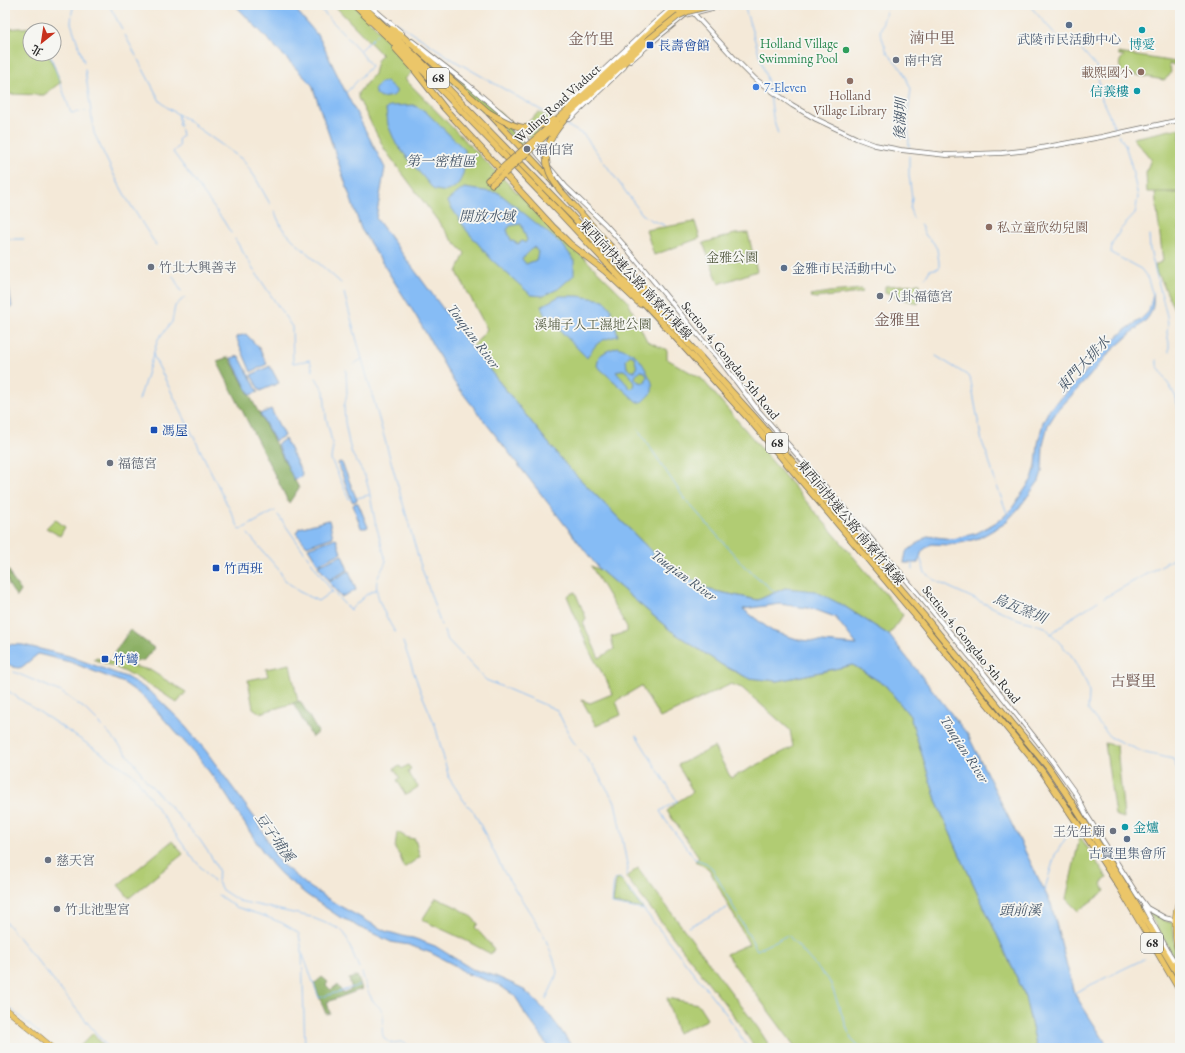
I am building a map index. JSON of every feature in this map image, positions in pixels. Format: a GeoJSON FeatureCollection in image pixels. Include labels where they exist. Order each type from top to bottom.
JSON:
{"type":"FeatureCollection","features":[{"type":"Feature","properties":{"kind":"highway","name":"東西向快速公路 南寮竹東線"},"geometry":{"type":"LineString","coordinates":[[354,5],[383,28],[434,74],[488,134],[571,216],[754,425],[915,615],[1042,771],[1126,893],[1180,978]]}},
{"type":"Feature","properties":{"kind":"highway","name":"東西向快速公路 南寮竹東線"},"geometry":{"type":"LineString","coordinates":[[362,5],[383,28]]}},
{"type":"Feature","properties":{"kind":"highway","name":"Wuling Road Viaduct"},"geometry":{"type":"LineString","coordinates":[[490,182],[646,40],[670,13],[683,5]]}},
{"type":"Feature","properties":{"kind":"highway"},"geometry":{"type":"LineString","coordinates":[[646,40],[679,11],[697,5]]}},
{"type":"Feature","properties":{"kind":"highway","name":"Wuling Road Viaduct"},"geometry":{"type":"LineString","coordinates":[[646,40],[678,16],[689,11],[713,5]]}},
{"type":"Feature","properties":{"kind":"highway"},"geometry":{"type":"LineString","coordinates":[[383,28],[400,34],[488,112],[611,247],[654,300],[658,314]]}},
{"type":"Feature","properties":{"kind":"highway"},"geometry":{"type":"LineString","coordinates":[[383,28],[388,41],[414,68],[445,109],[570,244],[605,271],[641,306],[658,314]]}},
{"type":"Feature","properties":{"kind":"highway"},"geometry":{"type":"LineString","coordinates":[[488,112],[516,127],[531,128],[541,126],[569,111]]}},
{"type":"Feature","properties":{"kind":"highway"},"geometry":{"type":"LineString","coordinates":[[560,190],[553,181],[548,170],[546,153],[552,137],[569,111]]}},
{"type":"Feature","properties":{"kind":"highway","name":"東西向快速公路 南寮竹東線"},"geometry":{"type":"LineString","coordinates":[[658,314],[763,426],[920,611],[1048,767],[1086,824],[1180,991]]}},
{"type":"Feature","properties":{"kind":"main road"},"geometry":{"type":"LineString","coordinates":[[1180,897],[1176,909],[1180,927]]}},
{"type":"Feature","properties":{"kind":"main road"},"geometry":{"type":"LineString","coordinates":[[1180,916],[1176,939],[1180,969]]}},
{"type":"Feature","properties":{"kind":"main road"},"geometry":{"type":"LineString","coordinates":[[5,1008],[53,1048]]}},
{"type":"Feature","properties":{"kind":"street","name":"Section 4, Gongdao 5th Road"},"geometry":{"type":"LineString","coordinates":[[368,5],[380,17],[466,82],[521,129],[532,146],[566,187],[605,224],[623,244],[723,364],[757,408],[894,565],[991,682],[1042,747],[1076,794],[1086,814],[1147,908],[1165,918],[1178,921]]}},
{"type":"Feature","properties":{"kind":"street"},"geometry":{"type":"LineString","coordinates":[[561,119],[561,110],[675,5]]}},
{"type":"Feature","properties":{"kind":"street"},"geometry":{"type":"LineString","coordinates":[[686,5],[755,79],[792,105],[816,119],[856,138],[875,145],[930,154],[972,155],[1030,150],[1122,133],[1180,120]]}},
{"type":"Feature","properties":{"kind":"street"},"geometry":{"type":"LineString","coordinates":[[532,146],[561,119],[570,118],[652,42],[685,15],[724,5]]}},
{"type":"Feature","properties":{"kind":"street"},"geometry":{"type":"LineString","coordinates":[[1138,896],[1169,953],[1180,969]]}},
{"type":"Feature","properties":{"kind":"green space","name":"溪埔子人工濕地公園"},"geometry":{"type":"Polygon","coordinates":[[[334,5],[354,5],[416,68],[405,79],[487,163],[627,300],[647,341],[667,350],[667,359],[702,379],[903,615],[889,635],[844,606],[785,588],[758,600],[710,590],[663,563],[566,465],[472,348],[487,329],[457,272],[465,253],[452,240],[385,150],[358,98],[358,93],[374,74],[377,61],[382,55],[334,5]]]}},
{"type":"Feature","properties":{"kind":"green space"},"geometry":{"type":"Polygon","coordinates":[[[22,28],[22,62],[52,62],[61,82],[44,95],[5,94],[5,29],[22,28]]]}},
{"type":"Feature","properties":{"kind":"green space"},"geometry":{"type":"Polygon","coordinates":[[[416,46],[463,82],[509,121],[526,141],[520,145],[475,103],[418,54],[416,46]]]}},
{"type":"Feature","properties":{"kind":"green space"},"geometry":{"type":"Polygon","coordinates":[[[1118,53],[1176,62],[1176,65],[1169,64],[1171,71],[1169,76],[1164,80],[1123,73],[1119,64],[1120,60],[1124,56],[1119,55],[1118,53]]]}},
{"type":"Feature","properties":{"kind":"green space"},"geometry":{"type":"Polygon","coordinates":[[[539,112],[553,120],[531,139],[522,127],[539,112]]]}},
{"type":"Feature","properties":{"kind":"green space"},"geometry":{"type":"Polygon","coordinates":[[[1180,128],[1180,192],[1147,192],[1146,172],[1151,159],[1133,138],[1180,128]]]}},
{"type":"Feature","properties":{"kind":"green space"},"geometry":{"type":"Polygon","coordinates":[[[1155,193],[1180,193],[1180,346],[1177,309],[1174,309],[1160,277],[1157,275],[1155,265],[1163,261],[1155,193]]]}},
{"type":"Feature","properties":{"kind":"green space"},"geometry":{"type":"Polygon","coordinates":[[[695,222],[700,238],[654,255],[646,230],[695,222]]]}},
{"type":"Feature","properties":{"kind":"green space","name":"金雅公園"},"geometry":{"type":"Polygon","coordinates":[[[748,233],[757,271],[719,284],[703,243],[735,234],[748,233]]]}},
{"type":"Feature","properties":{"kind":"green space"},"geometry":{"type":"Polygon","coordinates":[[[920,284],[918,304],[885,292],[885,286],[920,284]]]}},
{"type":"Feature","properties":{"kind":"green space"},"geometry":{"type":"Polygon","coordinates":[[[862,289],[863,292],[852,294],[816,298],[811,297],[810,295],[830,292],[862,289]]]}},
{"type":"Feature","properties":{"kind":"green space"},"geometry":{"type":"Polygon","coordinates":[[[229,357],[299,488],[289,503],[217,361],[229,357]]]}},
{"type":"Feature","properties":{"kind":"green space"},"geometry":{"type":"Polygon","coordinates":[[[55,519],[65,527],[60,536],[46,528],[55,519]]]}},
{"type":"Feature","properties":{"kind":"green space"},"geometry":{"type":"Polygon","coordinates":[[[591,566],[600,570],[670,630],[722,665],[748,678],[778,681],[853,665],[885,685],[910,716],[937,803],[1024,993],[1037,1048],[796,1048],[726,954],[749,944],[709,869],[695,861],[699,857],[667,811],[677,802],[693,792],[678,765],[714,747],[731,778],[793,747],[790,730],[742,688],[731,684],[660,718],[641,686],[616,701],[621,715],[596,726],[582,700],[590,703],[612,694],[607,681],[591,654],[567,596],[575,592],[586,618],[583,623],[599,658],[614,649],[611,637],[627,632],[627,627],[591,566]]]}},
{"type":"Feature","properties":{"kind":"green space"},"geometry":{"type":"Polygon","coordinates":[[[8,570],[21,591],[17,597],[8,582],[8,570]]]}},
{"type":"Feature","properties":{"kind":"green space"},"geometry":{"type":"Polygon","coordinates":[[[130,630],[154,648],[143,661],[135,661],[112,656],[130,630]]]}},
{"type":"Feature","properties":{"kind":"green space"},"geometry":{"type":"Polygon","coordinates":[[[96,658],[150,670],[186,692],[177,703],[134,676],[93,659],[96,658]]]}},
{"type":"Feature","properties":{"kind":"green space"},"geometry":{"type":"Polygon","coordinates":[[[290,664],[298,702],[260,713],[253,708],[248,680],[268,676],[266,669],[290,664]]]}},
{"type":"Feature","properties":{"kind":"green space"},"geometry":{"type":"Polygon","coordinates":[[[300,701],[318,732],[312,737],[293,703],[300,701]]]}},
{"type":"Feature","properties":{"kind":"green space"},"geometry":{"type":"Polygon","coordinates":[[[1105,743],[1117,746],[1124,818],[1115,815],[1105,743]]]}},
{"type":"Feature","properties":{"kind":"green space"},"geometry":{"type":"Polygon","coordinates":[[[408,765],[411,770],[408,772],[418,787],[406,795],[397,780],[400,778],[394,769],[400,766],[402,769],[408,765]]]}},
{"type":"Feature","properties":{"kind":"green space"},"geometry":{"type":"Polygon","coordinates":[[[397,832],[408,838],[415,839],[420,857],[404,868],[400,856],[395,849],[397,832]]]}},
{"type":"Feature","properties":{"kind":"green space"},"geometry":{"type":"Polygon","coordinates":[[[1080,836],[1107,878],[1101,883],[1105,891],[1078,911],[1066,899],[1080,836]]]}},
{"type":"Feature","properties":{"kind":"green space"},"geometry":{"type":"Polygon","coordinates":[[[172,841],[183,854],[129,898],[118,885],[172,841]]]}},
{"type":"Feature","properties":{"kind":"green space"},"geometry":{"type":"Polygon","coordinates":[[[638,868],[758,1028],[771,1048],[755,1048],[732,1013],[626,877],[638,868]]]}},
{"type":"Feature","properties":{"kind":"green space"},"geometry":{"type":"Polygon","coordinates":[[[620,879],[643,909],[613,903],[616,880],[620,879]]]}},
{"type":"Feature","properties":{"kind":"green space"},"geometry":{"type":"Polygon","coordinates":[[[436,898],[459,908],[474,919],[478,924],[475,927],[494,949],[491,954],[422,920],[436,898]]]}},
{"type":"Feature","properties":{"kind":"green space"},"geometry":{"type":"Polygon","coordinates":[[[1147,910],[1165,921],[1173,923],[1177,963],[1147,910]]]}},
{"type":"Feature","properties":{"kind":"green space"},"geometry":{"type":"Polygon","coordinates":[[[357,976],[362,989],[327,1002],[330,1013],[326,1014],[314,984],[322,977],[328,982],[326,985],[331,990],[337,985],[343,993],[352,989],[349,979],[357,976]]]}},
{"type":"Feature","properties":{"kind":"green space"},"geometry":{"type":"Polygon","coordinates":[[[667,998],[698,1004],[707,1018],[705,1021],[677,1033],[667,998]]]}},
{"type":"Feature","properties":{"kind":"green space"},"geometry":{"type":"Polygon","coordinates":[[[93,1033],[105,1048],[78,1048],[93,1033]]]}},
{"type":"Feature","properties":{"kind":"water","name":"頭前溪"},"geometry":{"type":"Polygon","coordinates":[[[235,5],[292,5],[319,37],[385,168],[376,218],[472,348],[566,465],[663,563],[710,590],[758,600],[785,588],[815,591],[844,606],[889,635],[968,735],[1051,904],[1074,993],[1109,1048],[1037,1048],[1024,993],[937,803],[910,716],[885,685],[853,665],[778,681],[748,678],[722,665],[670,630],[600,570],[454,382],[416,316],[361,229],[312,85],[235,5]],[[780,604],[743,609],[772,631],[800,640],[857,645],[835,617],[813,609],[780,604]]]}},
{"type":"Feature","properties":{"kind":"water"},"geometry":{"type":"Polygon","coordinates":[[[386,81],[396,90],[396,93],[393,96],[381,98],[374,90],[380,83],[386,81]]]}},
{"type":"Feature","properties":{"kind":"water","name":"第一密植區"},"geometry":{"type":"Polygon","coordinates":[[[413,105],[425,111],[465,150],[465,162],[461,180],[457,185],[447,191],[434,190],[396,144],[388,125],[386,109],[390,106],[413,105]]]}},
{"type":"Feature","properties":{"kind":"water","name":"開放水域"},"geometry":{"type":"Polygon","coordinates":[[[464,188],[499,193],[563,245],[574,260],[574,275],[558,289],[543,296],[531,295],[492,260],[467,231],[447,201],[464,188]],[[521,224],[510,226],[507,230],[511,240],[518,244],[522,241],[525,243],[527,240],[521,224]],[[534,247],[522,259],[526,264],[536,260],[538,252],[534,247]]]}},
{"type":"Feature","properties":{"kind":"water"},"geometry":{"type":"Polygon","coordinates":[[[8,282],[12,307],[5,309],[5,283],[8,282]]]}},
{"type":"Feature","properties":{"kind":"water"},"geometry":{"type":"Polygon","coordinates":[[[1153,295],[1152,308],[1146,320],[1110,352],[1057,411],[1048,425],[1043,444],[1042,472],[1039,481],[1019,508],[1004,524],[979,538],[949,545],[931,544],[922,551],[918,563],[904,563],[906,552],[927,536],[953,539],[977,533],[1000,520],[1010,511],[1032,479],[1036,466],[1038,444],[1043,422],[1049,410],[1083,375],[1105,348],[1149,311],[1153,295]]]}},
{"type":"Feature","properties":{"kind":"water"},"geometry":{"type":"Polygon","coordinates":[[[560,296],[578,296],[604,300],[611,309],[618,336],[599,342],[587,358],[544,314],[541,306],[560,296]]]}},
{"type":"Feature","properties":{"kind":"water"},"geometry":{"type":"Polygon","coordinates":[[[246,334],[259,348],[267,364],[251,372],[236,337],[246,334]]]}},
{"type":"Feature","properties":{"kind":"water"},"geometry":{"type":"Polygon","coordinates":[[[618,347],[636,356],[642,363],[651,381],[652,392],[642,402],[637,402],[597,366],[599,356],[618,347]],[[630,355],[626,359],[627,368],[631,371],[635,371],[637,368],[634,357],[630,355]],[[624,370],[616,372],[631,389],[634,387],[635,383],[630,375],[624,370]],[[641,371],[637,373],[635,378],[639,382],[645,382],[647,377],[645,372],[641,371]]]}},
{"type":"Feature","properties":{"kind":"water"},"geometry":{"type":"Polygon","coordinates":[[[239,356],[258,392],[250,395],[231,358],[239,356]]]}},
{"type":"Feature","properties":{"kind":"water"},"geometry":{"type":"Polygon","coordinates":[[[270,366],[279,383],[260,391],[251,375],[270,366]]]}},
{"type":"Feature","properties":{"kind":"water"},"geometry":{"type":"Polygon","coordinates":[[[271,409],[284,436],[275,441],[260,414],[271,409]]]}},
{"type":"Feature","properties":{"kind":"water"},"geometry":{"type":"Polygon","coordinates":[[[285,439],[302,473],[301,477],[294,480],[277,444],[285,439]]]}},
{"type":"Feature","properties":{"kind":"water"},"geometry":{"type":"Polygon","coordinates":[[[338,463],[342,463],[357,500],[353,502],[338,463]]]}},
{"type":"Feature","properties":{"kind":"water"},"geometry":{"type":"Polygon","coordinates":[[[358,503],[368,527],[366,528],[361,528],[353,505],[358,503]]]}},
{"type":"Feature","properties":{"kind":"water"},"geometry":{"type":"Polygon","coordinates":[[[329,520],[333,537],[307,546],[296,533],[299,528],[329,520]]]}},
{"type":"Feature","properties":{"kind":"water"},"geometry":{"type":"Polygon","coordinates":[[[336,538],[341,553],[318,564],[308,548],[336,538]]]}},
{"type":"Feature","properties":{"kind":"water"},"geometry":{"type":"Polygon","coordinates":[[[342,555],[348,570],[329,580],[318,566],[342,555]]]}},
{"type":"Feature","properties":{"kind":"water"},"geometry":{"type":"Polygon","coordinates":[[[349,571],[356,590],[341,597],[329,582],[349,571]]]}},
{"type":"Feature","properties":{"kind":"water","name":"豆子埔溪"},"geometry":{"type":"Polygon","coordinates":[[[5,644],[23,645],[69,656],[126,677],[140,685],[154,695],[179,719],[206,751],[257,821],[279,862],[308,886],[338,905],[385,931],[413,938],[435,946],[472,969],[495,976],[522,988],[547,1012],[573,1048],[548,1048],[514,995],[499,985],[467,974],[454,965],[431,953],[409,945],[391,942],[358,927],[341,918],[307,895],[281,874],[271,863],[225,793],[199,758],[145,698],[124,683],[70,662],[38,654],[22,667],[15,668],[5,662],[5,644]]]}},
{"type":"Feature","properties":{"kind":"waterway"},"geometry":{"type":"LineString","coordinates":[[74,5],[71,23],[84,62]]}},
{"type":"Feature","properties":{"kind":"waterway"},"geometry":{"type":"LineString","coordinates":[[109,5],[122,29]]}},
{"type":"Feature","properties":{"kind":"waterway"},"geometry":{"type":"LineString","coordinates":[[317,5],[360,51],[371,66],[345,94]]}},
{"type":"Feature","properties":{"kind":"waterway"},"geometry":{"type":"LineString","coordinates":[[744,5],[769,86]]}},
{"type":"Feature","properties":{"kind":"waterway","name":"後湖圳"},"geometry":{"type":"LineString","coordinates":[[888,5],[880,32],[887,52],[903,71],[911,89],[908,113],[909,147]]}},
{"type":"Feature","properties":{"kind":"waterway","name":"東門大排水"},"geometry":{"type":"LineString","coordinates":[[1029,5],[1056,35],[1081,49],[1096,66],[1102,100],[1117,132]]}},
{"type":"Feature","properties":{"kind":"waterway"},"geometry":{"type":"LineString","coordinates":[[391,19],[455,61],[553,117]]}},
{"type":"Feature","properties":{"kind":"waterway"},"geometry":{"type":"LineString","coordinates":[[360,51],[377,34]]}},
{"type":"Feature","properties":{"kind":"waterway"},"geometry":{"type":"LineString","coordinates":[[125,35],[160,101],[243,160],[255,177],[270,204]]}},
{"type":"Feature","properties":{"kind":"waterway"},"geometry":{"type":"LineString","coordinates":[[53,62],[71,113],[86,111]]}},
{"type":"Feature","properties":{"kind":"waterway"},"geometry":{"type":"LineString","coordinates":[[85,69],[94,133],[127,199],[156,245]]}},
{"type":"Feature","properties":{"kind":"waterway"},"geometry":{"type":"LineString","coordinates":[[770,94],[773,117],[778,134]]}},
{"type":"Feature","properties":{"kind":"waterway"},"geometry":{"type":"LineString","coordinates":[[178,115],[182,136],[178,140],[180,145],[173,152],[231,233]]}},
{"type":"Feature","properties":{"kind":"waterway"},"geometry":{"type":"LineString","coordinates":[[564,124],[584,135],[642,214],[651,220],[664,225]]}},
{"type":"Feature","properties":{"kind":"waterway","name":"東門大排水"},"geometry":{"type":"LineString","coordinates":[[1119,135],[1125,145],[1131,164],[1138,197],[1135,214],[1121,229],[1112,244],[1111,253],[1141,269],[1147,277],[1153,295],[1149,310]]}},
{"type":"Feature","properties":{"kind":"waterway","name":"後湖圳"},"geometry":{"type":"LineString","coordinates":[[909,156],[909,175],[912,198],[910,209],[913,218]]}},
{"type":"Feature","properties":{"kind":"waterway"},"geometry":{"type":"LineString","coordinates":[[274,211],[282,228],[296,243],[341,283]]}},
{"type":"Feature","properties":{"kind":"waterway","name":"後湖圳"},"geometry":{"type":"LineString","coordinates":[[920,224],[926,236],[933,242],[937,249],[939,262],[939,268],[930,270],[925,278]]}},
{"type":"Feature","properties":{"kind":"waterway"},"geometry":{"type":"LineString","coordinates":[[1149,235],[1150,250],[1167,316],[1169,352]]}},
{"type":"Feature","properties":{"kind":"waterway"},"geometry":{"type":"LineString","coordinates":[[5,239],[24,239]]}},
{"type":"Feature","properties":{"kind":"waterway"},"geometry":{"type":"LineString","coordinates":[[235,239],[292,327],[293,363],[310,360],[313,371]]}},
{"type":"Feature","properties":{"kind":"waterway"},"geometry":{"type":"LineString","coordinates":[[173,276],[181,291]]}},
{"type":"Feature","properties":{"kind":"waterway"},"geometry":{"type":"LineString","coordinates":[[344,293],[362,359],[354,364]]}},
{"type":"Feature","properties":{"kind":"waterway"},"geometry":{"type":"LineString","coordinates":[[139,400],[158,339],[172,322],[175,306],[185,297]]}},
{"type":"Feature","properties":{"kind":"waterway"},"geometry":{"type":"LineString","coordinates":[[153,355],[240,530],[275,511]]}},
{"type":"Feature","properties":{"kind":"waterway"},"geometry":{"type":"LineString","coordinates":[[936,356],[970,377],[982,442],[1007,513]]}},
{"type":"Feature","properties":{"kind":"waterway"},"geometry":{"type":"LineString","coordinates":[[362,359],[419,560],[441,625]]}},
{"type":"Feature","properties":{"kind":"waterway"},"geometry":{"type":"LineString","coordinates":[[1157,360],[1157,365],[1176,397],[1180,417]]}},
{"type":"Feature","properties":{"kind":"waterway"},"geometry":{"type":"LineString","coordinates":[[346,370],[347,394],[344,407],[345,422],[352,454],[365,476],[386,561],[377,581],[377,593],[385,614],[395,632]]}},
{"type":"Feature","properties":{"kind":"waterway"},"geometry":{"type":"LineString","coordinates":[[316,378],[324,391],[326,417],[333,446],[331,459],[349,499],[352,499]]}},
{"type":"Feature","properties":{"kind":"waterway"},"geometry":{"type":"LineString","coordinates":[[637,428],[684,498],[745,567],[775,592]]}},
{"type":"Feature","properties":{"kind":"waterway"},"geometry":{"type":"LineString","coordinates":[[357,498],[369,495]]}},
{"type":"Feature","properties":{"kind":"waterway"},"geometry":{"type":"LineString","coordinates":[[278,515],[332,591]]}},
{"type":"Feature","properties":{"kind":"waterway"},"geometry":{"type":"LineString","coordinates":[[248,534],[279,570],[284,579],[298,591],[318,601],[332,591],[350,610],[367,594],[377,589]]}},
{"type":"Feature","properties":{"kind":"waterway"},"geometry":{"type":"LineString","coordinates":[[1104,598],[1180,555]]}},
{"type":"Feature","properties":{"kind":"waterway","name":"烏瓦窯圳"},"geometry":{"type":"LineString","coordinates":[[920,557],[925,573],[938,582],[1018,619],[1045,627],[1071,655],[1087,684],[1089,693],[1088,710],[1110,737],[1145,753],[1173,759],[1180,773]]}},
{"type":"Feature","properties":{"kind":"waterway","name":"東門大排水"},"geometry":{"type":"LineString","coordinates":[[913,563],[913,570]]}},
{"type":"Feature","properties":{"kind":"waterway"},"geometry":{"type":"LineString","coordinates":[[1051,634],[1071,618],[1098,601]]}},
{"type":"Feature","properties":{"kind":"waterway"},"geometry":{"type":"LineString","coordinates":[[444,631],[446,638],[486,680],[557,710],[576,745]]}},
{"type":"Feature","properties":{"kind":"waterway"},"geometry":{"type":"LineString","coordinates":[[403,642],[420,690],[435,725],[449,778],[464,801],[474,812],[504,872],[543,933],[554,960],[557,972],[546,999]]}},
{"type":"Feature","properties":{"kind":"waterway"},"geometry":{"type":"LineString","coordinates":[[14,672],[61,692],[85,709],[109,733],[137,766],[145,779],[200,840],[219,872],[217,880],[222,890],[239,901],[311,917]]}},
{"type":"Feature","properties":{"kind":"waterway"},"geometry":{"type":"LineString","coordinates":[[5,689],[134,775],[191,856],[214,882]]}},
{"type":"Feature","properties":{"kind":"waterway"},"geometry":{"type":"LineString","coordinates":[[636,735],[677,801],[660,811],[695,859],[706,863],[712,868],[757,950],[788,935],[830,982],[851,1039],[860,1048]]}},
{"type":"Feature","properties":{"kind":"waterway"},"geometry":{"type":"LineString","coordinates":[[580,750],[596,771],[615,802],[628,869],[626,875]]}},
{"type":"Feature","properties":{"kind":"waterway","name":"東門大排水"},"geometry":{"type":"LineString","coordinates":[[1044,892],[1055,855],[1067,836],[1070,826],[1075,824]]}},
{"type":"Feature","properties":{"kind":"waterway"},"geometry":{"type":"LineString","coordinates":[[644,910],[612,904],[614,880],[620,878],[727,1015],[748,1048]]}},
{"type":"Feature","properties":{"kind":"waterway"},"geometry":{"type":"LineString","coordinates":[[218,895],[236,907],[282,923],[299,934],[302,952],[305,1048]]}},
{"type":"Feature","properties":{"kind":"waterway"},"geometry":{"type":"LineString","coordinates":[[688,927],[727,908]]}},
{"type":"Feature","properties":{"kind":"waterway"},"geometry":{"type":"LineString","coordinates":[[313,918],[340,929],[345,934],[359,968]]}},
{"type":"Feature","properties":{"kind":"waterway"},"geometry":{"type":"LineString","coordinates":[[5,921],[108,1048]]}},
{"type":"Feature","properties":{"kind":"waterway"},"geometry":{"type":"LineString","coordinates":[[303,955],[319,998],[360,985]]}},
{"type":"Feature","properties":{"kind":"waterway"},"geometry":{"type":"LineString","coordinates":[[1074,993],[1144,959]]}},
{"type":"Feature","properties":{"kind":"waterway"},"geometry":{"type":"LineString","coordinates":[[362,973],[370,996],[383,1014],[382,1030],[384,1037],[389,1042],[401,1042],[412,1048]]}},
{"type":"Feature","properties":{"kind":"waterway"},"geometry":{"type":"LineString","coordinates":[[10,1008],[40,1034]]}},
{"type":"Feature","properties":{"kind":"place","name":"武陵市民活動中心"},"geometry":{"type":"Point","coordinates":[1069,25]}},
{"type":"Feature","properties":{"kind":"place","name":"博愛"},"geometry":{"type":"Point","coordinates":[1142,30]}},
{"type":"Feature","properties":{"kind":"place","name":"長壽會館"},"geometry":{"type":"Point","coordinates":[650,45]}},
{"type":"Feature","properties":{"kind":"place","name":"Holland Village Swimming Pool"},"geometry":{"type":"Point","coordinates":[846,50]}},
{"type":"Feature","properties":{"kind":"place","name":"南中宮"},"geometry":{"type":"Point","coordinates":[896,60]}},
{"type":"Feature","properties":{"kind":"place","name":"載熙國小"},"geometry":{"type":"Point","coordinates":[1141,72]}},
{"type":"Feature","properties":{"kind":"place","name":"Holland Village Library"},"geometry":{"type":"Point","coordinates":[850,81]}},
{"type":"Feature","properties":{"kind":"place","name":"7-Eleven"},"geometry":{"type":"Point","coordinates":[756,87]}},
{"type":"Feature","properties":{"kind":"place","name":"信義樓"},"geometry":{"type":"Point","coordinates":[1137,91]}},
{"type":"Feature","properties":{"kind":"place","name":"福伯宮"},"geometry":{"type":"Point","coordinates":[527,149]}},
{"type":"Feature","properties":{"kind":"place","name":"私立童欣幼兒園"},"geometry":{"type":"Point","coordinates":[989,227]}},
{"type":"Feature","properties":{"kind":"place","name":"竹北大興善寺"},"geometry":{"type":"Point","coordinates":[151,267]}},
{"type":"Feature","properties":{"kind":"place","name":"金雅市民活動中心"},"geometry":{"type":"Point","coordinates":[784,268]}},
{"type":"Feature","properties":{"kind":"place","name":"八卦福德宮"},"geometry":{"type":"Point","coordinates":[880,296]}},
{"type":"Feature","properties":{"kind":"place","name":"馮屋"},"geometry":{"type":"Point","coordinates":[154,430]}},
{"type":"Feature","properties":{"kind":"place","name":"福德宮"},"geometry":{"type":"Point","coordinates":[110,463]}},
{"type":"Feature","properties":{"kind":"place","name":"竹西班"},"geometry":{"type":"Point","coordinates":[216,568]}},
{"type":"Feature","properties":{"kind":"place","name":"竹彎"},"geometry":{"type":"Point","coordinates":[105,659]}},
{"type":"Feature","properties":{"kind":"place","name":"金爐"},"geometry":{"type":"Point","coordinates":[1125,827]}},
{"type":"Feature","properties":{"kind":"place","name":"王先生廟"},"geometry":{"type":"Point","coordinates":[1113,831]}},
{"type":"Feature","properties":{"kind":"place","name":"古賢里集會所"},"geometry":{"type":"Point","coordinates":[1127,839]}},
{"type":"Feature","properties":{"kind":"place","name":"慈天宮"},"geometry":{"type":"Point","coordinates":[48,860]}},
{"type":"Feature","properties":{"kind":"place","name":"竹北池聖宮"},"geometry":{"type":"Point","coordinates":[57,909]}},
{"type":"Feature","properties":{"kind":"district","name":"湳中里"},"geometry":{"type":"Point","coordinates":[932,38]}},
{"type":"Feature","properties":{"kind":"district","name":"金竹里"},"geometry":{"type":"Point","coordinates":[591,39]}},
{"type":"Feature","properties":{"kind":"district","name":"金雅里"},"geometry":{"type":"Point","coordinates":[897,320]}},
{"type":"Feature","properties":{"kind":"district","name":"古賢里"},"geometry":{"type":"Point","coordinates":[1133,681]}},
{"type":"Feature","properties":{"kind":"water label","name":"Touqian River"},"geometry":{"type":"Point","coordinates":[474,336]}},
{"type":"Feature","properties":{"kind":"water label","name":"Touqian River"},"geometry":{"type":"Point","coordinates":[684,575]}},
{"type":"Feature","properties":{"kind":"water label","name":"Touqian River"},"geometry":{"type":"Point","coordinates":[965,749]}}]}
